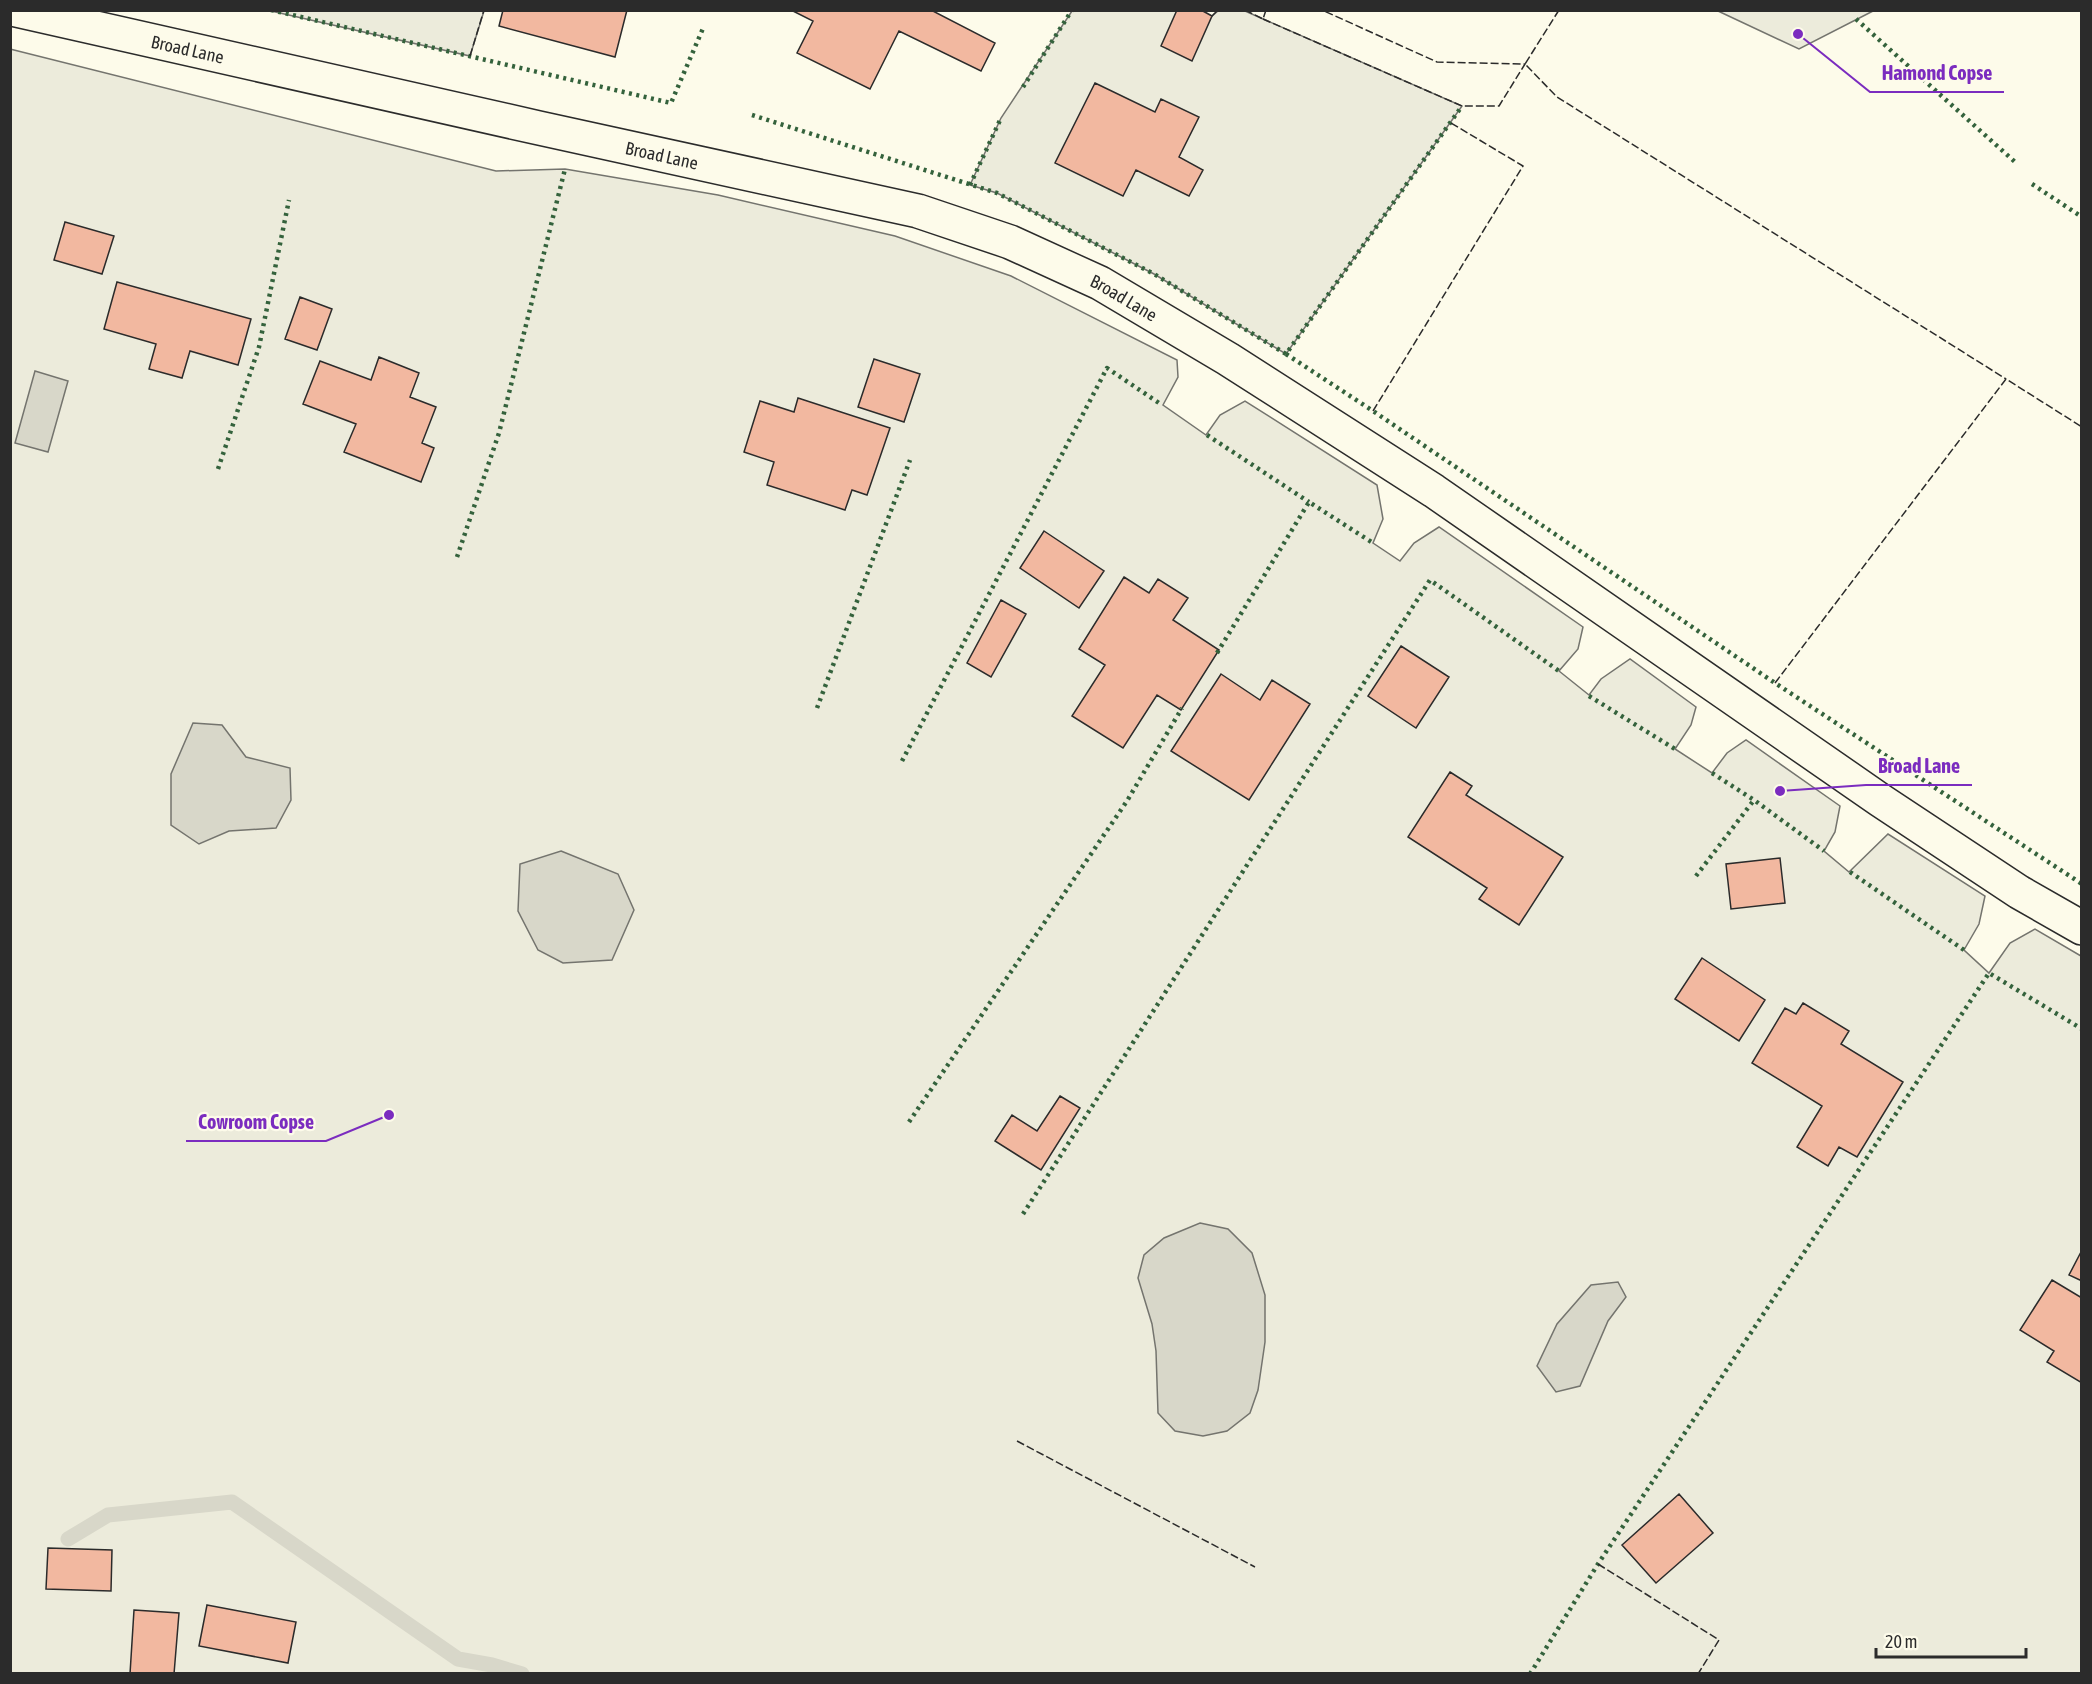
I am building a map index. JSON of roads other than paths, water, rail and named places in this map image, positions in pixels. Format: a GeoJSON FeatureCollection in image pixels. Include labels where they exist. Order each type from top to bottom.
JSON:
{"type":"FeatureCollection","features":[{"type":"Feature","properties":{"kind":"street","name":"Broad Lane"},"geometry":{"type":"LineString","coordinates":[[16,10],[528,126],[918,211],[1010,242],[1100,283],[1228,359],[1434,491],[1880,800],[2019,892],[2082,928]]}},
{"type":"Feature","properties":{"kind":"waterway"},"geometry":{"type":"LineString","coordinates":[[68,1539],[108,1515],[232,1502],[458,1659],[492,1665],[522,1674]]}},
{"type":"Feature","properties":{"kind":"place","name":"Hamond Copse"},"geometry":{"type":"Point","coordinates":[1798,34]}},
{"type":"Feature","properties":{"kind":"place","name":"Broad Lane"},"geometry":{"type":"Point","coordinates":[1780,791]}},
{"type":"Feature","properties":{"kind":"place","name":"Cowroom Copse"},"geometry":{"type":"Point","coordinates":[389,1115]}}]}
